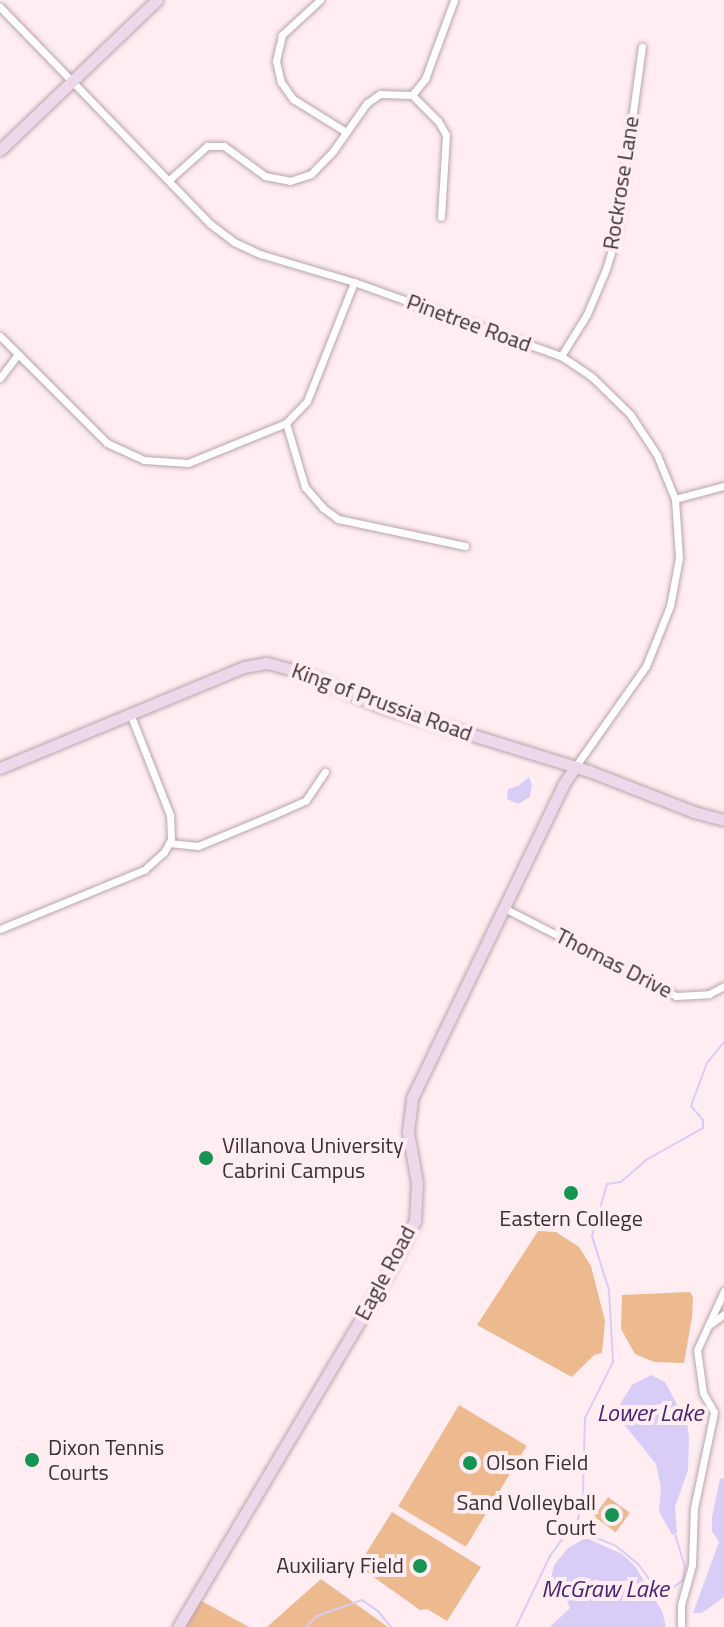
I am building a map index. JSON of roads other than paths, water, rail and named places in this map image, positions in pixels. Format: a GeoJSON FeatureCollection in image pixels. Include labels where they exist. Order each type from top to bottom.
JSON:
{"type":"FeatureCollection","features":[{"type":"Feature","properties":{"kind":"street"},"geometry":{"type":"LineString","coordinates":[[0,150],[157,0]]}},
{"type":"Feature","properties":{"kind":"street"},"geometry":{"type":"LineString","coordinates":[[320,0],[282,35],[276,61],[281,82],[293,99],[346,132]]}},
{"type":"Feature","properties":{"kind":"street"},"geometry":{"type":"LineString","coordinates":[[412,95],[425,79],[454,0]]}},
{"type":"Feature","properties":{"kind":"street","name":"Pinetree Road"},"geometry":{"type":"LineString","coordinates":[[0,7],[209,223],[234,242],[260,254],[354,282],[561,356],[591,376],[630,414],[657,455],[675,499],[679,558],[670,606],[646,666],[575,767]]}},
{"type":"Feature","properties":{"kind":"street","name":"Rockrose Lane"},"geometry":{"type":"LineString","coordinates":[[561,356],[587,314],[616,236],[642,47]]}},
{"type":"Feature","properties":{"kind":"street"},"geometry":{"type":"LineString","coordinates":[[169,180],[207,146],[224,146],[265,176],[290,181],[311,174],[367,103],[380,94],[412,95],[438,121],[446,135],[441,217]]}},
{"type":"Feature","properties":{"kind":"street"},"geometry":{"type":"LineString","coordinates":[[0,336],[107,443],[144,460],[188,463],[286,423],[307,401],[354,282]]}},
{"type":"Feature","properties":{"kind":"street"},"geometry":{"type":"LineString","coordinates":[[0,378],[18,354]]}},
{"type":"Feature","properties":{"kind":"street"},"geometry":{"type":"LineString","coordinates":[[286,423],[305,487],[323,508],[338,519],[465,546]]}},
{"type":"Feature","properties":{"kind":"street"},"geometry":{"type":"LineString","coordinates":[[675,499],[724,486]]}},
{"type":"Feature","properties":{"kind":"street","name":"King of Prussia Road"},"geometry":{"type":"LineString","coordinates":[[0,768],[244,667],[267,663],[301,672],[415,718],[575,767],[724,820]]}},
{"type":"Feature","properties":{"kind":"street"},"geometry":{"type":"LineString","coordinates":[[0,929],[144,870],[169,843],[170,815],[131,716]]}},
{"type":"Feature","properties":{"kind":"street","name":"Eagle Road"},"geometry":{"type":"LineString","coordinates":[[178,1627],[388,1273],[415,1221],[417,1183],[408,1132],[412,1098],[506,909],[550,812],[575,767]]}},
{"type":"Feature","properties":{"kind":"street"},"geometry":{"type":"LineString","coordinates":[[169,843],[198,846],[306,800],[325,772]]}},
{"type":"Feature","properties":{"kind":"street","name":"Thomas Drive"},"geometry":{"type":"LineString","coordinates":[[506,909],[676,996],[709,994],[724,986]]}},
{"type":"Feature","properties":{"kind":"street"},"geometry":{"type":"LineString","coordinates":[[681,1627],[681,1605],[692,1565],[694,1508],[714,1412],[703,1393],[697,1350],[724,1291]]}},
{"type":"Feature","properties":{"kind":"street"},"geometry":{"type":"LineString","coordinates":[[707,1326],[724,1314]]}},
{"type":"Feature","properties":{"kind":"water"},"geometry":{"type":"Polygon","coordinates":[[[529,777],[532,785],[530,797],[518,804],[507,799],[508,789],[529,777]]]}},
{"type":"Feature","properties":{"kind":"water","name":"Lower Lake"},"geometry":{"type":"Polygon","coordinates":[[[651,1375],[665,1382],[687,1423],[689,1437],[688,1470],[675,1507],[677,1532],[672,1535],[659,1511],[661,1488],[656,1464],[618,1417],[620,1404],[632,1385],[651,1375]]]}},
{"type":"Feature","properties":{"kind":"water"},"geometry":{"type":"Polygon","coordinates":[[[724,1478],[724,1597],[702,1613],[693,1613],[719,1542],[712,1531],[712,1517],[720,1479],[724,1478]]]}},
{"type":"Feature","properties":{"kind":"water","name":"McGraw Lake"},"geometry":{"type":"Polygon","coordinates":[[[586,1538],[622,1554],[635,1566],[662,1611],[666,1627],[550,1627],[570,1608],[566,1599],[547,1599],[554,1565],[568,1548],[586,1538]]]}},
{"type":"Feature","properties":{"kind":"waterway"},"geometry":{"type":"LineString","coordinates":[[516,1627],[550,1556],[563,1538],[576,1529],[583,1494],[585,1418],[613,1362],[609,1290],[592,1236],[607,1184],[621,1182],[646,1160],[703,1128],[703,1120],[691,1106],[707,1063],[724,1042]]}},
{"type":"Feature","properties":{"kind":"waterway"},"geometry":{"type":"LineString","coordinates":[[577,1530],[616,1546],[638,1564],[658,1591],[666,1593],[683,1580],[685,1567],[674,1530]]}},
{"type":"Feature","properties":{"kind":"waterway"},"geometry":{"type":"LineString","coordinates":[[306,1627],[317,1616],[362,1600],[378,1611],[391,1627]]}},
{"type":"Feature","properties":{"kind":"place","name":"Villanova University Cabrini Campus"},"geometry":{"type":"Point","coordinates":[206,1158]}},
{"type":"Feature","properties":{"kind":"place","name":"Eastern College"},"geometry":{"type":"Point","coordinates":[571,1193]}},
{"type":"Feature","properties":{"kind":"place","name":"Dixon Tennis Courts"},"geometry":{"type":"Point","coordinates":[32,1460]}},
{"type":"Feature","properties":{"kind":"place","name":"Olson Field"},"geometry":{"type":"Point","coordinates":[470,1463]}},
{"type":"Feature","properties":{"kind":"place","name":"Sand Volleyball Court"},"geometry":{"type":"Point","coordinates":[612,1515]}},
{"type":"Feature","properties":{"kind":"place","name":"Auxiliary Field"},"geometry":{"type":"Point","coordinates":[420,1566]}}]}
